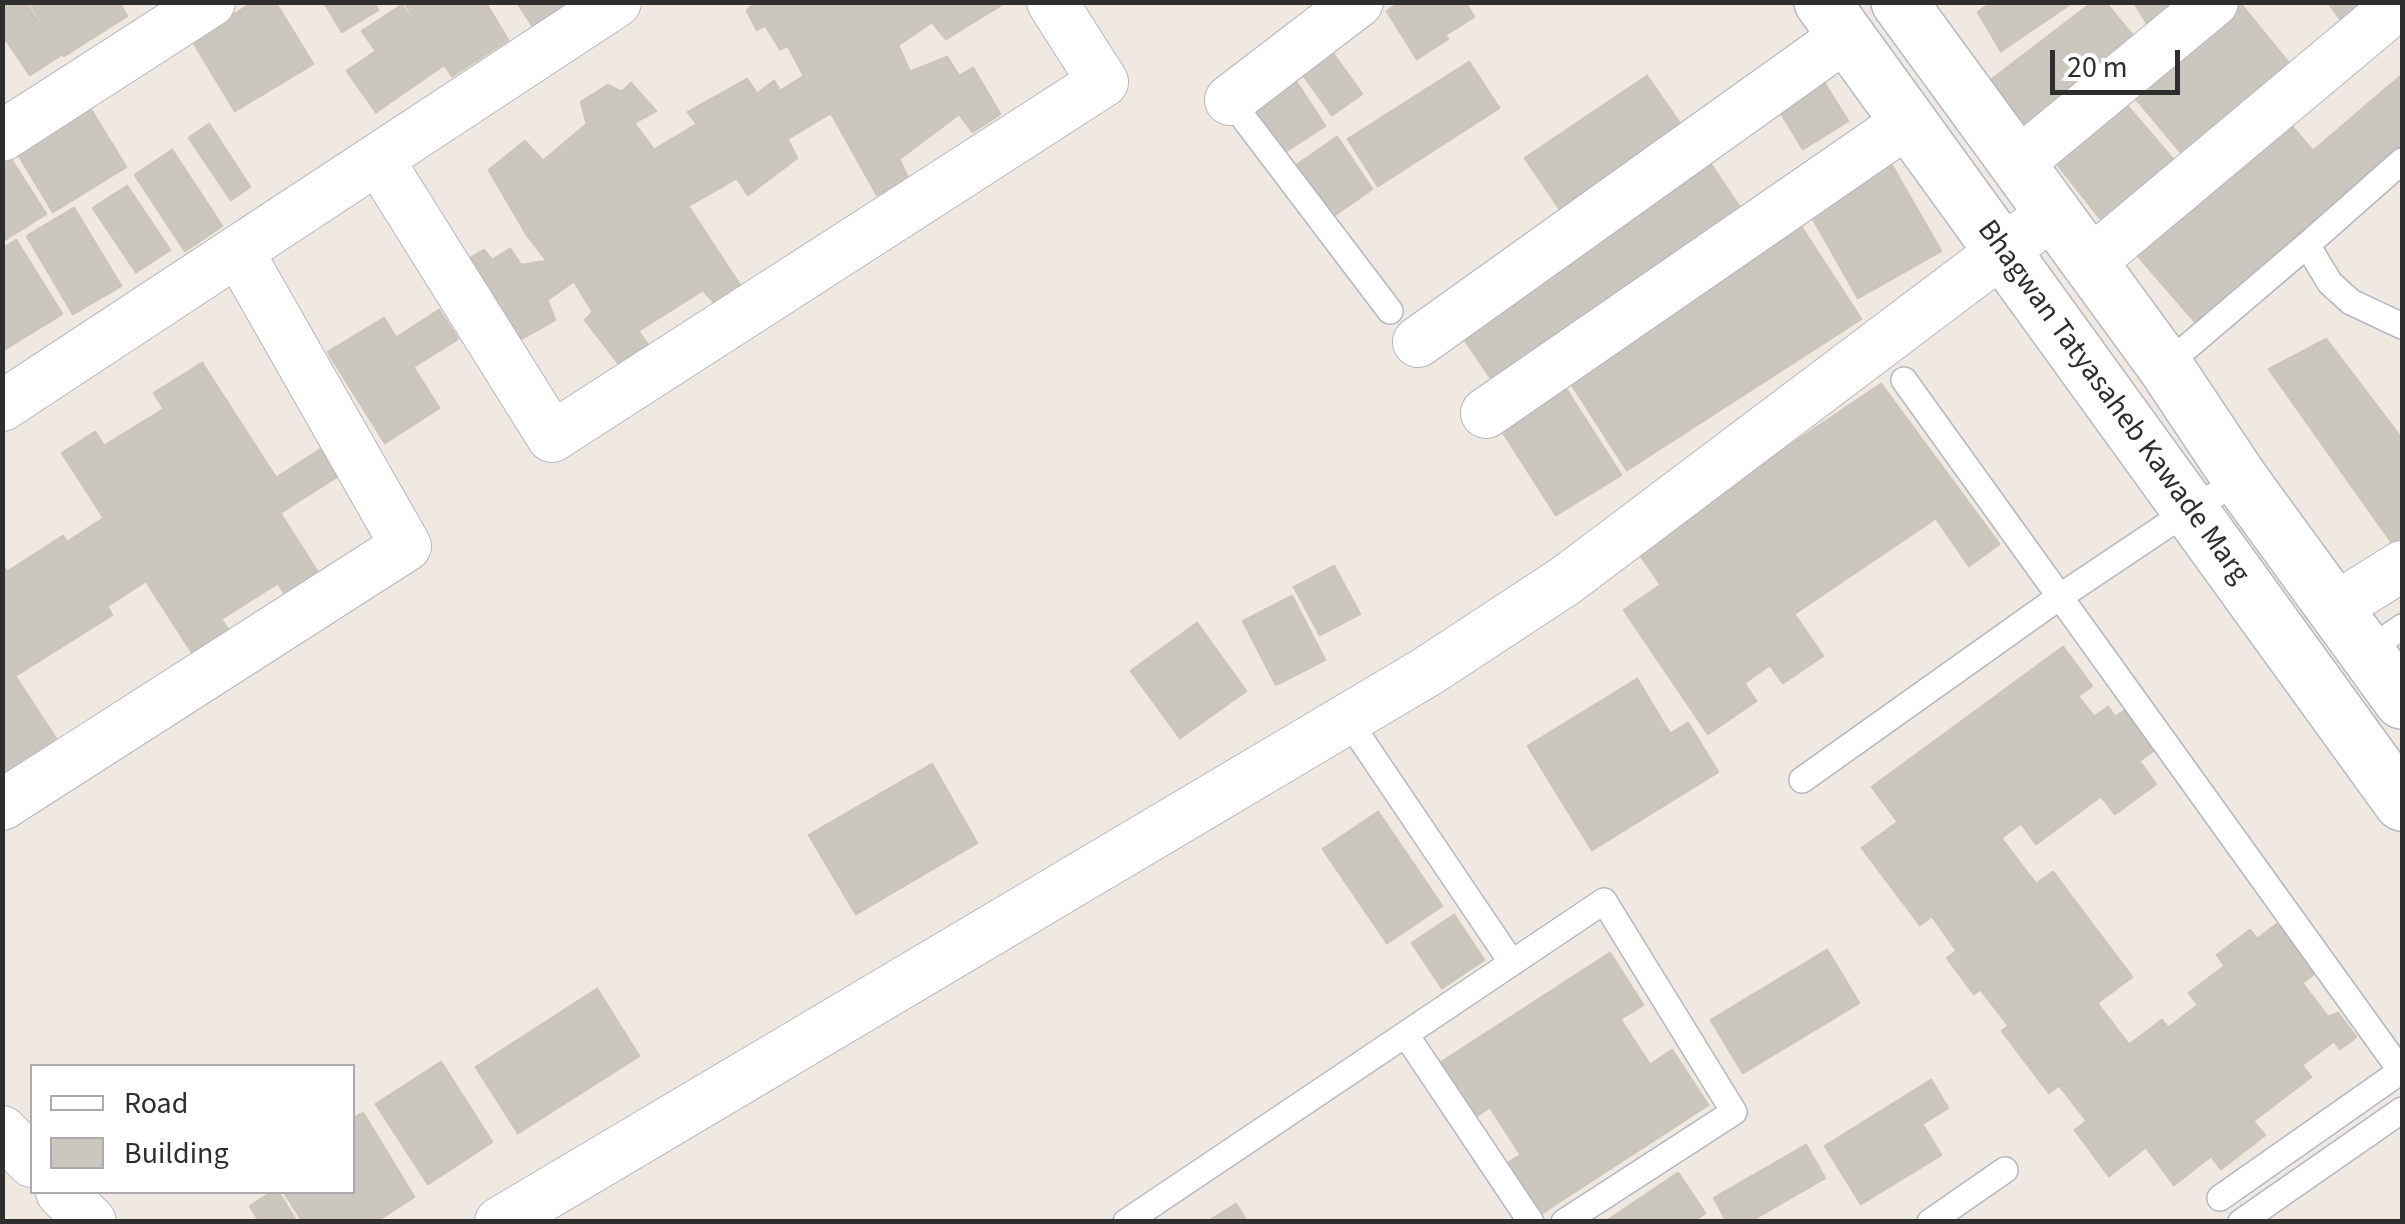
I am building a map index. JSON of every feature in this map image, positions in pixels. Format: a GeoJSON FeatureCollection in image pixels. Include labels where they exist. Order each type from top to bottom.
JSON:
{"type":"FeatureCollection","features":[{"type":"Feature","properties":{"kind":"street"},"geometry":{"type":"LineString","coordinates":[[2,136],[210,2]]}},
{"type":"Feature","properties":{"kind":"street"},"geometry":{"type":"LineString","coordinates":[[2,384],[594,2]]}},
{"type":"Feature","properties":{"kind":"street"},"geometry":{"type":"LineString","coordinates":[[2,406],[616,2]]}},
{"type":"Feature","properties":{"kind":"street"},"geometry":{"type":"LineString","coordinates":[[378,159],[552,437],[1103,82],[1052,2]]}},
{"type":"Feature","properties":{"kind":"street"},"geometry":{"type":"LineString","coordinates":[[1230,100],[1358,2]]}},
{"type":"Feature","properties":{"kind":"street","name":"Bhagwan Tatyasaheb Kawade Marg"},"geometry":{"type":"LineString","coordinates":[[1898,2],[2165,366],[2241,480],[2367,629],[2402,702]]}},
{"type":"Feature","properties":{"kind":"street"},"geometry":{"type":"LineString","coordinates":[[2016,165],[2213,2]]}},
{"type":"Feature","properties":{"kind":"street"},"geometry":{"type":"LineString","coordinates":[[2088,264],[2392,8]]}},
{"type":"Feature","properties":{"kind":"street"},"geometry":{"type":"LineString","coordinates":[[1404,326],[1834,19]]}},
{"type":"Feature","properties":{"kind":"street","name":"Bhagwan Tatyasaheb Kawade Marg"},"geometry":{"type":"LineString","coordinates":[[1834,19],[2402,803]]}},
{"type":"Feature","properties":{"kind":"street"},"geometry":{"type":"LineString","coordinates":[[1486,413],[1908,122]]}},
{"type":"Feature","properties":{"kind":"street"},"geometry":{"type":"LineString","coordinates":[[500,1222],[1348,720],[1565,581],[2052,214]]}},
{"type":"Feature","properties":{"kind":"street"},"geometry":{"type":"LineString","coordinates":[[2,805],[406,546],[238,251]]}},
{"type":"Feature","properties":{"kind":"street"},"geometry":{"type":"LineString","coordinates":[[2367,629],[2402,566]]}},
{"type":"Feature","properties":{"kind":"street"},"geometry":{"type":"LineString","coordinates":[[2,1131],[30,1160]]}},
{"type":"Feature","properties":{"kind":"street"},"geometry":{"type":"LineString","coordinates":[[63,1194],[91,1222]]}},
{"type":"Feature","properties":{"kind":"lane"},"geometry":{"type":"LineString","coordinates":[[1230,100],[1404,326]]}},
{"type":"Feature","properties":{"kind":"lane"},"geometry":{"type":"LineString","coordinates":[[2165,366],[2402,161]]}},
{"type":"Feature","properties":{"kind":"lane"},"geometry":{"type":"LineString","coordinates":[[2307,245],[2330,283],[2351,302],[2402,326]]}},
{"type":"Feature","properties":{"kind":"lane"},"geometry":{"type":"LineString","coordinates":[[1904,380],[2400,1071],[2220,1198]]}},
{"type":"Feature","properties":{"kind":"lane"},"geometry":{"type":"LineString","coordinates":[[1802,780],[2058,598],[2241,480]]}},
{"type":"Feature","properties":{"kind":"lane"},"geometry":{"type":"LineString","coordinates":[[1348,720],[1512,963]]}},
{"type":"Feature","properties":{"kind":"lane"},"geometry":{"type":"LineString","coordinates":[[1126,1222],[1604,901],[1734,1112],[1564,1222]]}},
{"type":"Feature","properties":{"kind":"lane"},"geometry":{"type":"LineString","coordinates":[[1406,1035],[1531,1222]]}},
{"type":"Feature","properties":{"kind":"lane"},"geometry":{"type":"LineString","coordinates":[[2241,1222],[2402,1110]]}},
{"type":"Feature","properties":{"kind":"lane"},"geometry":{"type":"LineString","coordinates":[[1930,1222],[2004,1170]]}},
{"type":"Feature","properties":{"kind":"building"},"geometry":{"type":"Polygon","coordinates":[[[2,2],[25,2],[61,55],[30,75],[2,34],[2,2]]]}},
{"type":"Feature","properties":{"kind":"building"},"geometry":{"type":"Polygon","coordinates":[[[29,2],[119,2],[127,16],[64,56],[29,2]]]}},
{"type":"Feature","properties":{"kind":"building"},"geometry":{"type":"Polygon","coordinates":[[[254,2],[275,2],[313,64],[235,111],[192,40],[254,2]]]}},
{"type":"Feature","properties":{"kind":"building"},"geometry":{"type":"Polygon","coordinates":[[[324,2],[374,2],[378,10],[342,32],[324,2]]]}},
{"type":"Feature","properties":{"kind":"building"},"geometry":{"type":"Polygon","coordinates":[[[404,2],[485,2],[508,40],[452,76],[404,2]]]}},
{"type":"Feature","properties":{"kind":"building"},"geometry":{"type":"Polygon","coordinates":[[[517,2],[560,2],[566,12],[536,31],[517,2]]]}},
{"type":"Feature","properties":{"kind":"building"},"geometry":{"type":"Polygon","coordinates":[[[756,2],[1006,2],[946,39],[932,22],[898,45],[910,72],[947,57],[959,76],[973,68],[1000,114],[973,132],[959,114],[899,159],[908,178],[877,195],[831,113],[787,139],[797,158],[748,195],[737,178],[688,206],[743,290],[718,307],[703,290],[638,331],[654,353],[622,368],[585,320],[593,312],[574,281],[547,300],[555,320],[514,343],[460,264],[484,250],[492,260],[510,249],[521,265],[547,261],[489,170],[525,141],[543,161],[587,124],[581,102],[608,85],[622,92],[631,83],[656,111],[634,123],[654,150],[697,124],[688,112],[747,79],[757,94],[774,81],[780,91],[804,76],[788,46],[780,49],[765,25],[757,30],[747,11],[756,2]]]}},
{"type":"Feature","properties":{"kind":"building"},"geometry":{"type":"Polygon","coordinates":[[[1401,2],[1465,2],[1474,17],[1417,59],[1387,11],[1401,2]]]}},
{"type":"Feature","properties":{"kind":"building"},"geometry":{"type":"Polygon","coordinates":[[[1993,2],[2073,2],[2001,51],[1978,12],[1993,2]]]}},
{"type":"Feature","properties":{"kind":"building"},"geometry":{"type":"Polygon","coordinates":[[[2093,2],[2105,2],[2139,43],[2026,129],[1991,80],[2093,2]]]}},
{"type":"Feature","properties":{"kind":"building"},"geometry":{"type":"Polygon","coordinates":[[[2134,2],[2192,2],[2150,28],[2134,2]]]}},
{"type":"Feature","properties":{"kind":"building"},"geometry":{"type":"Polygon","coordinates":[[[2231,2],[2239,2],[2301,78],[2193,167],[2127,88],[2231,2]]]}},
{"type":"Feature","properties":{"kind":"building"},"geometry":{"type":"Polygon","coordinates":[[[2328,2],[2386,2],[2348,30],[2328,2]]]}},
{"type":"Feature","properties":{"kind":"building"},"geometry":{"type":"Polygon","coordinates":[[[402,5],[444,65],[376,112],[347,71],[376,51],[362,31],[402,5]]]}},
{"type":"Feature","properties":{"kind":"building"},"geometry":{"type":"Polygon","coordinates":[[[1329,48],[1362,94],[1332,115],[1299,69],[1329,48]]]}},
{"type":"Feature","properties":{"kind":"building"},"geometry":{"type":"Polygon","coordinates":[[[1469,62],[1499,108],[1378,186],[1348,139],[1469,62]]]}},
{"type":"Feature","properties":{"kind":"building"},"geometry":{"type":"Polygon","coordinates":[[[1819,75],[1848,121],[1803,149],[1775,103],[1819,75]]]}},
{"type":"Feature","properties":{"kind":"building"},"geometry":{"type":"Polygon","coordinates":[[[2402,75],[2402,146],[2196,323],[2125,241],[2278,110],[2313,151],[2402,75]]]}},
{"type":"Feature","properties":{"kind":"building"},"geometry":{"type":"Polygon","coordinates":[[[1647,76],[1692,141],[1570,224],[1525,158],[1647,76]]]}},
{"type":"Feature","properties":{"kind":"building"},"geometry":{"type":"Polygon","coordinates":[[[1293,77],[1325,126],[1283,153],[1251,104],[1293,77]]]}},
{"type":"Feature","properties":{"kind":"building"},"geometry":{"type":"Polygon","coordinates":[[[2118,95],[2184,172],[2111,232],[2046,150],[2118,95]]]}},
{"type":"Feature","properties":{"kind":"building"},"geometry":{"type":"Polygon","coordinates":[[[91,110],[126,167],[53,212],[18,154],[91,110]]]}},
{"type":"Feature","properties":{"kind":"building"},"geometry":{"type":"Polygon","coordinates":[[[209,124],[250,187],[231,200],[189,138],[209,124]]]}},
{"type":"Feature","properties":{"kind":"building"},"geometry":{"type":"Polygon","coordinates":[[[1337,137],[1372,189],[1329,219],[1294,167],[1337,137]]]}},
{"type":"Feature","properties":{"kind":"building"},"geometry":{"type":"Polygon","coordinates":[[[3,147],[46,214],[6,239],[2,233],[3,147]]]}},
{"type":"Feature","properties":{"kind":"building"},"geometry":{"type":"Polygon","coordinates":[[[172,150],[222,226],[185,251],[135,175],[172,150]]]}},
{"type":"Feature","properties":{"kind":"building"},"geometry":{"type":"Polygon","coordinates":[[[1886,155],[1941,251],[1858,298],[1804,203],[1886,155]]]}},
{"type":"Feature","properties":{"kind":"building"},"geometry":{"type":"Polygon","coordinates":[[[1705,156],[1749,221],[1499,390],[1454,324],[1705,156]]]}},
{"type":"Feature","properties":{"kind":"building"},"geometry":{"type":"Polygon","coordinates":[[[127,186],[170,250],[136,272],[93,208],[127,186]]]}},
{"type":"Feature","properties":{"kind":"building"},"geometry":{"type":"Polygon","coordinates":[[[74,208],[121,286],[73,314],[27,236],[74,208]]]}},
{"type":"Feature","properties":{"kind":"building"},"geometry":{"type":"Polygon","coordinates":[[[1798,222],[1861,319],[1627,470],[1565,374],[1798,222]]]}},
{"type":"Feature","properties":{"kind":"building"},"geometry":{"type":"Polygon","coordinates":[[[16,240],[62,314],[2,351],[2,249],[16,240]]]}},
{"type":"Feature","properties":{"kind":"building"},"geometry":{"type":"Polygon","coordinates":[[[439,310],[458,339],[413,367],[439,408],[385,443],[328,352],[384,318],[396,338],[439,310]]]}},
{"type":"Feature","properties":{"kind":"building"},"geometry":{"type":"Polygon","coordinates":[[[2326,339],[2402,439],[2402,542],[2395,547],[2269,369],[2326,339]]]}},
{"type":"Feature","properties":{"kind":"building"},"geometry":{"type":"Polygon","coordinates":[[[202,363],[276,478],[321,449],[338,476],[280,513],[320,576],[287,597],[278,583],[221,619],[231,634],[195,657],[146,581],[107,606],[112,615],[15,676],[60,745],[2,782],[2,564],[7,572],[63,536],[67,542],[104,518],[62,453],[95,432],[104,446],[164,409],[154,393],[202,363]]]}},
{"type":"Feature","properties":{"kind":"building"},"geometry":{"type":"Polygon","coordinates":[[[1881,384],[1999,544],[1969,566],[1936,518],[1794,614],[1823,656],[1783,683],[1770,665],[1744,683],[1756,701],[1708,734],[1624,610],[1661,585],[1636,549],[1881,384]]]}},
{"type":"Feature","properties":{"kind":"building"},"geometry":{"type":"Polygon","coordinates":[[[1564,386],[1621,475],[1556,515],[1499,426],[1564,386]]]}},
{"type":"Feature","properties":{"kind":"building"},"geometry":{"type":"Polygon","coordinates":[[[1334,566],[1360,614],[1320,635],[1294,587],[1334,566]]]}},
{"type":"Feature","properties":{"kind":"building"},"geometry":{"type":"Polygon","coordinates":[[[1292,596],[1325,660],[1276,685],[1243,621],[1292,596]]]}},
{"type":"Feature","properties":{"kind":"building"},"geometry":{"type":"Polygon","coordinates":[[[1197,623],[1246,691],[1180,738],[1131,671],[1197,623]]]}},
{"type":"Feature","properties":{"kind":"building"},"geometry":{"type":"Polygon","coordinates":[[[2063,647],[2092,686],[2078,696],[2094,717],[2108,707],[2115,717],[2124,711],[2153,751],[2139,761],[2156,784],[2115,814],[2101,796],[2036,844],[2021,823],[2001,838],[2036,884],[2053,872],[2132,977],[2097,1003],[2129,1045],[2162,1020],[2168,1028],[2198,1005],[2189,993],[2225,966],[2217,955],[2250,930],[2257,939],[2277,924],[2315,973],[2302,983],[2328,1017],[2338,1013],[2356,1037],[2340,1049],[2334,1041],[2302,1065],[2311,1077],[2253,1121],[2265,1135],[2221,1169],[2211,1156],[2174,1185],[2146,1147],[2109,1176],[2075,1130],[2087,1121],[2059,1085],[2049,1093],[2002,1031],[2009,1026],[1980,989],[1974,994],[1947,958],[1957,951],[1932,916],[1920,925],[1862,848],[1898,822],[1872,787],[2063,647]]]}},
{"type":"Feature","properties":{"kind":"building"},"geometry":{"type":"Polygon","coordinates":[[[1637,679],[1670,734],[1688,723],[1718,772],[1592,850],[1528,746],[1637,679]]]}},
{"type":"Feature","properties":{"kind":"building"},"geometry":{"type":"Polygon","coordinates":[[[932,764],[977,843],[856,914],[809,835],[932,764]]]}},
{"type":"Feature","properties":{"kind":"building"},"geometry":{"type":"Polygon","coordinates":[[[1378,812],[1442,906],[1387,943],[1323,849],[1378,812]]]}},
{"type":"Feature","properties":{"kind":"building"},"geometry":{"type":"Polygon","coordinates":[[[1454,915],[1484,960],[1442,988],[1412,943],[1454,915]]]}},
{"type":"Feature","properties":{"kind":"building"},"geometry":{"type":"Polygon","coordinates":[[[1827,950],[1859,1003],[1743,1073],[1711,1020],[1827,950]]]}},
{"type":"Feature","properties":{"kind":"building"},"geometry":{"type":"Polygon","coordinates":[[[1610,953],[1643,1005],[1620,1019],[1650,1065],[1672,1050],[1708,1105],[1539,1215],[1506,1164],[1521,1155],[1490,1107],[1475,1117],[1440,1063],[1610,953]]]}},
{"type":"Feature","properties":{"kind":"building"},"geometry":{"type":"Polygon","coordinates":[[[597,989],[639,1056],[518,1133],[476,1067],[597,989]]]}},
{"type":"Feature","properties":{"kind":"building"},"geometry":{"type":"Polygon","coordinates":[[[441,1062],[492,1142],[428,1184],[376,1104],[441,1062]]]}},
{"type":"Feature","properties":{"kind":"building"},"geometry":{"type":"Polygon","coordinates":[[[1931,1080],[1948,1108],[1922,1124],[1941,1155],[1861,1204],[1825,1146],[1931,1080]]]}},
{"type":"Feature","properties":{"kind":"building"},"geometry":{"type":"Polygon","coordinates":[[[363,1113],[414,1197],[375,1222],[303,1222],[285,1194],[355,1194],[355,1117],[363,1113]]]}},
{"type":"Feature","properties":{"kind":"building"},"geometry":{"type":"Polygon","coordinates":[[[1806,1145],[1825,1178],[1749,1222],[1727,1222],[1714,1198],[1806,1145]]]}},
{"type":"Feature","properties":{"kind":"building"},"geometry":{"type":"Polygon","coordinates":[[[1678,1173],[1705,1213],[1692,1222],[1605,1222],[1678,1173]]]}},
{"type":"Feature","properties":{"kind":"building"},"geometry":{"type":"Polygon","coordinates":[[[269,1194],[279,1194],[297,1222],[260,1222],[250,1206],[269,1194]]]}},
{"type":"Feature","properties":{"kind":"building"},"geometry":{"type":"Polygon","coordinates":[[[1236,1204],[1247,1222],[1207,1222],[1236,1204]]]}}]}
